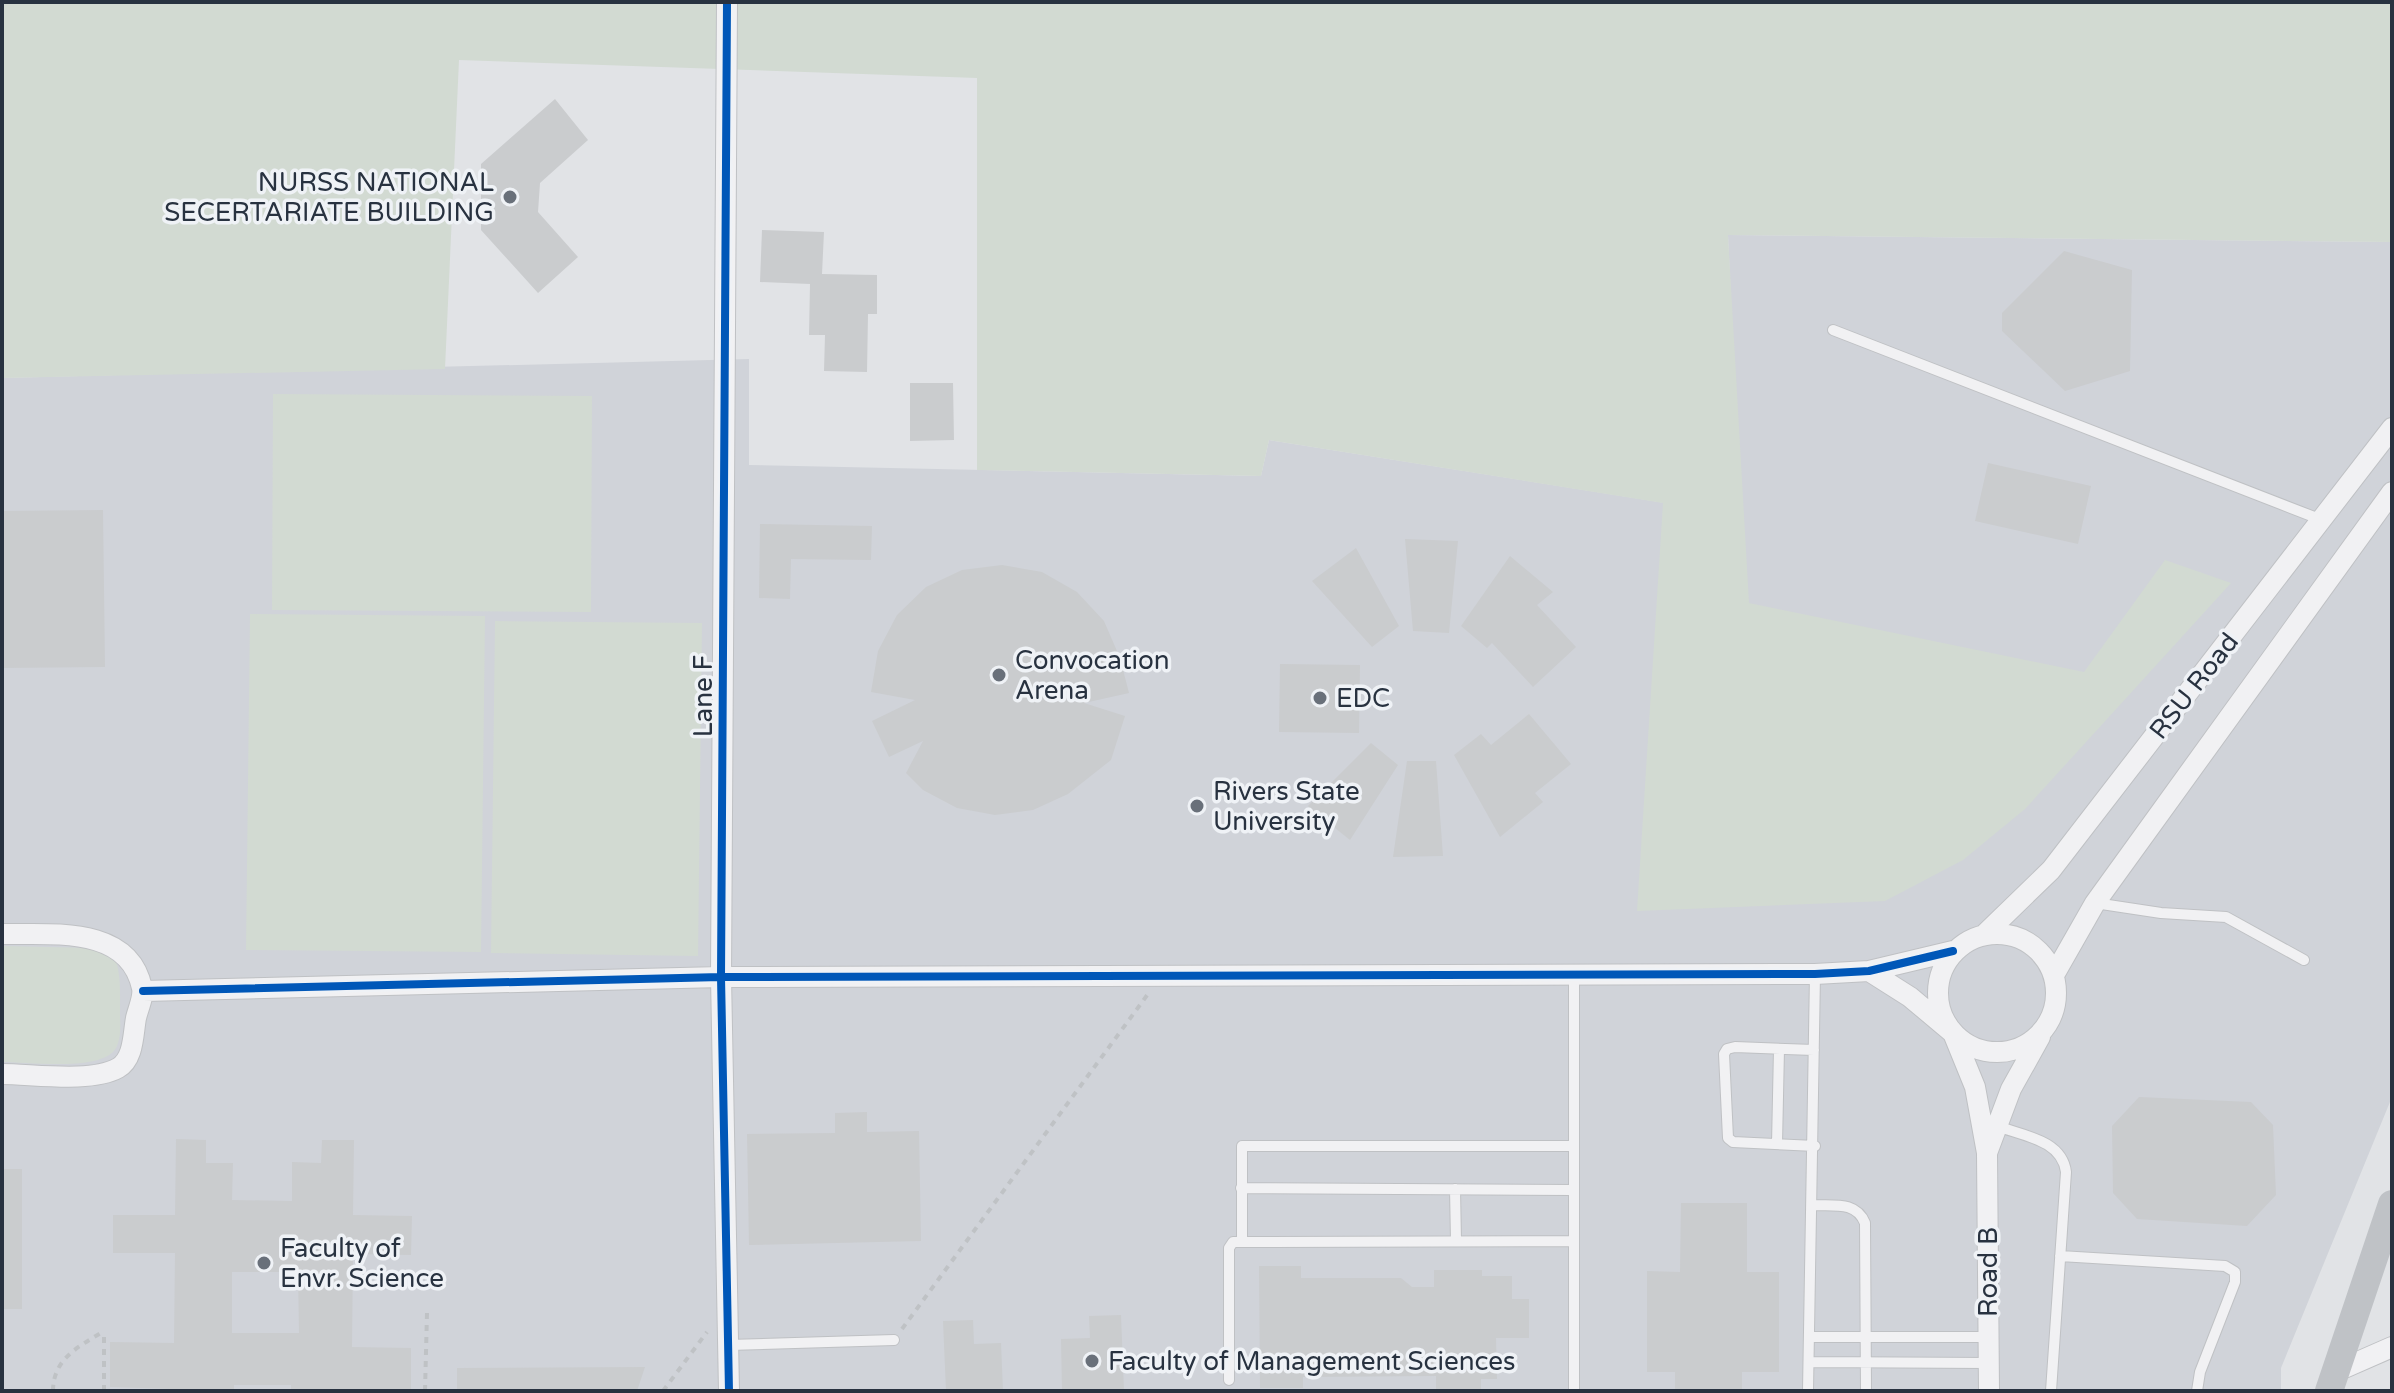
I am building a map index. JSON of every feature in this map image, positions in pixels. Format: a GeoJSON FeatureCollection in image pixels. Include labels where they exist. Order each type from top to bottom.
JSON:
{"type":"FeatureCollection","features":[{"type":"Feature","properties":{"kind":"street","name":"Lane F"},"geometry":{"type":"LineString","coordinates":[[727,2],[721,977],[729,1391]]}},
{"type":"Feature","properties":{"kind":"street","name":"RSU Road"},"geometry":{"type":"LineString","coordinates":[[1985,934],[2051,870],[2392,428]]}},
{"type":"Feature","properties":{"kind":"street","name":"RSU Road"},"geometry":{"type":"LineString","coordinates":[[2054,975],[2095,903],[2392,492]]}},
{"type":"Feature","properties":{"kind":"street"},"geometry":{"type":"LineString","coordinates":[[2,934],[69,936],[110,942],[128,956],[143,991],[132,1048],[121,1067],[97,1075],[2,1074]]}},
{"type":"Feature","properties":{"kind":"street"},"geometry":{"type":"LineString","coordinates":[[143,991],[721,977],[1815,974],[1869,971],[1953,951],[1985,934],[2019,938],[2035,947],[2054,975],[2056,1002],[2011,1089],[1987,1153]]}},
{"type":"Feature","properties":{"kind":"street"},"geometry":{"type":"LineString","coordinates":[[1953,951],[1943,966],[1937,1001],[1975,1087],[1987,1153]]}},
{"type":"Feature","properties":{"kind":"street"},"geometry":{"type":"LineString","coordinates":[[1869,971],[1910,997],[1967,1044],[2001,1052],[2034,1039],[2046,1026]]}},
{"type":"Feature","properties":{"kind":"street","name":"Road B"},"geometry":{"type":"LineString","coordinates":[[1987,1153],[1989,1391]]}},
{"type":"Feature","properties":{"kind":"street"},"geometry":{"type":"LineString","coordinates":[[2332,1382],[2392,1204]]}},
{"type":"Feature","properties":{"kind":"street"},"geometry":{"type":"LineString","coordinates":[[2332,1382],[2392,1347]]}},
{"type":"Feature","properties":{"kind":"lane"},"geometry":{"type":"LineString","coordinates":[[1833,330],[2322,520]]}},
{"type":"Feature","properties":{"kind":"lane"},"geometry":{"type":"LineString","coordinates":[[2095,903],[2161,913],[2226,917],[2304,960]]}},
{"type":"Feature","properties":{"kind":"lane"},"geometry":{"type":"LineString","coordinates":[[1808,1391],[1815,1146],[1815,974]]}},
{"type":"Feature","properties":{"kind":"lane"},"geometry":{"type":"LineString","coordinates":[[1574,975],[1574,1391]]}},
{"type":"Feature","properties":{"kind":"lane"},"geometry":{"type":"LineString","coordinates":[[1814,1050],[1735,1047],[1727,1049],[1724,1054],[1728,1138],[1733,1142],[1815,1146]]}},
{"type":"Feature","properties":{"kind":"lane"},"geometry":{"type":"LineString","coordinates":[[1777,1144],[1779,1049]]}},
{"type":"Feature","properties":{"kind":"lane"},"geometry":{"type":"LineString","coordinates":[[1997,1126],[2057,1149],[2064,1157],[2051,1391]]}},
{"type":"Feature","properties":{"kind":"lane"},"geometry":{"type":"LineString","coordinates":[[1242,1240],[1242,1146],[1573,1146]]}},
{"type":"Feature","properties":{"kind":"lane"},"geometry":{"type":"LineString","coordinates":[[1241,1188],[1573,1190]]}},
{"type":"Feature","properties":{"kind":"lane"},"geometry":{"type":"LineString","coordinates":[[1455,1189],[1456,1241]]}},
{"type":"Feature","properties":{"kind":"lane"},"geometry":{"type":"LineString","coordinates":[[1813,1205],[1853,1207],[1861,1213],[1865,1223],[1866,1391]]}},
{"type":"Feature","properties":{"kind":"lane"},"geometry":{"type":"LineString","coordinates":[[1229,1380],[1229,1248],[1242,1240],[1574,1241]]}},
{"type":"Feature","properties":{"kind":"lane"},"geometry":{"type":"LineString","coordinates":[[2060,1256],[2225,1266],[2235,1272],[2235,1282],[2200,1372],[2197,1391]]}},
{"type":"Feature","properties":{"kind":"lane"},"geometry":{"type":"LineString","coordinates":[[1809,1337],[1988,1337]]}},
{"type":"Feature","properties":{"kind":"lane"},"geometry":{"type":"LineString","coordinates":[[728,1345],[894,1340]]}},
{"type":"Feature","properties":{"kind":"lane"},"geometry":{"type":"LineString","coordinates":[[1809,1362],[1988,1363]]}},
{"type":"Feature","properties":{"kind":"path"},"geometry":{"type":"LineString","coordinates":[[894,1340],[1162,976]]}},
{"type":"Feature","properties":{"kind":"path"},"geometry":{"type":"LineString","coordinates":[[663,1391],[728,1305]]}},
{"type":"Feature","properties":{"kind":"path"},"geometry":{"type":"LineString","coordinates":[[425,1391],[427,1313]]}},
{"type":"Feature","properties":{"kind":"path"},"geometry":{"type":"LineString","coordinates":[[53,1391],[53,1382],[67,1354],[104,1331],[104,1391]]}},
{"type":"Feature","properties":{"kind":"shaded area"},"geometry":{"type":"Polygon","coordinates":[[[2,2],[2392,2],[2392,242],[1728,235],[1749,603],[2084,672],[2165,560],[2231,583],[2025,809],[1963,860],[1885,901],[1637,911],[1663,503],[1269,440],[1261,476],[977,470],[977,78],[459,60],[445,369],[2,378],[2,2]]]}},
{"type":"Feature","properties":{"kind":"shaded area","name":"Rivers State University"},"geometry":{"type":"Polygon","coordinates":[[[1728,235],[2392,242],[2392,1097],[2281,1368],[2281,1391],[2,1391],[2,378],[749,359],[749,465],[1261,476],[1269,440],[1741,515],[1728,235]]]}},
{"type":"Feature","properties":{"kind":"shaded area"},"geometry":{"type":"Polygon","coordinates":[[[273,394],[592,396],[591,612],[272,610],[273,394]]]}},
{"type":"Feature","properties":{"kind":"shaded area"},"geometry":{"type":"Polygon","coordinates":[[[250,614],[485,616],[481,952],[246,950],[250,614]]]}},
{"type":"Feature","properties":{"kind":"shaded area"},"geometry":{"type":"Polygon","coordinates":[[[495,621],[702,623],[698,956],[491,953],[495,621]]]}},
{"type":"Feature","properties":{"kind":"shaded area"},"geometry":{"type":"Polygon","coordinates":[[[2,946],[92,948],[116,961],[120,1025],[116,1048],[108,1055],[81,1063],[2,1062],[2,946]]]}},
{"type":"Feature","properties":{"kind":"building","name":"NURSS NATIONAL SECERTARIATE BUILDING"},"geometry":{"type":"Polygon","coordinates":[[[555,99],[588,140],[540,183],[538,212],[578,257],[538,293],[481,230],[481,164],[555,99]]]}},
{"type":"Feature","properties":{"kind":"building"},"geometry":{"type":"Polygon","coordinates":[[[762,230],[824,232],[822,274],[877,275],[877,314],[868,314],[867,372],[824,371],[825,335],[809,335],[810,284],[760,282],[762,230]]]}},
{"type":"Feature","properties":{"kind":"building"},"geometry":{"type":"Polygon","coordinates":[[[2064,251],[2132,270],[2130,371],[2065,391],[2002,331],[2002,313],[2064,251]]]}},
{"type":"Feature","properties":{"kind":"building"},"geometry":{"type":"Polygon","coordinates":[[[910,383],[953,383],[954,440],[910,441],[910,383]]]}},
{"type":"Feature","properties":{"kind":"building"},"geometry":{"type":"Polygon","coordinates":[[[1988,463],[2091,486],[2078,544],[1975,521],[1988,463]]]}},
{"type":"Feature","properties":{"kind":"building"},"geometry":{"type":"Polygon","coordinates":[[[103,510],[105,667],[2,668],[2,511],[103,510]]]}},
{"type":"Feature","properties":{"kind":"building"},"geometry":{"type":"Polygon","coordinates":[[[760,524],[872,526],[871,560],[791,559],[790,599],[759,598],[760,524]]]}},
{"type":"Feature","properties":{"kind":"building","name":"EDC"},"geometry":{"type":"Polygon","coordinates":[[[1405,539],[1458,541],[1449,633],[1413,631],[1405,539]]]}},
{"type":"Feature","properties":{"kind":"building","name":"EDC"},"geometry":{"type":"Polygon","coordinates":[[[1356,548],[1399,626],[1372,647],[1312,581],[1356,548]]]}},
{"type":"Feature","properties":{"kind":"building"},"geometry":{"type":"Polygon","coordinates":[[[1510,556],[1553,592],[1537,605],[1576,647],[1533,687],[1492,643],[1487,648],[1461,626],[1510,556]]]}},
{"type":"Feature","properties":{"kind":"building","name":"Convocation Arena"},"geometry":{"type":"Polygon","coordinates":[[[1002,565],[1042,572],[1077,592],[1104,621],[1120,658],[1129,693],[1084,703],[1125,716],[1111,760],[1068,794],[1033,810],[995,815],[957,808],[923,790],[906,773],[923,741],[889,757],[872,721],[915,700],[871,692],[878,651],[897,615],[926,587],[962,570],[1002,565]]]}},
{"type":"Feature","properties":{"kind":"building","name":"EDC"},"geometry":{"type":"Polygon","coordinates":[[[1280,664],[1360,665],[1359,733],[1279,732],[1280,664]]]}},
{"type":"Feature","properties":{"kind":"building"},"geometry":{"type":"Polygon","coordinates":[[[1529,714],[1571,764],[1535,793],[1543,802],[1500,837],[1454,755],[1481,734],[1491,745],[1529,714]]]}},
{"type":"Feature","properties":{"kind":"building","name":"EDC"},"geometry":{"type":"Polygon","coordinates":[[[1371,743],[1398,765],[1350,840],[1330,824],[1328,827],[1308,806],[1371,743]]]}},
{"type":"Feature","properties":{"kind":"building","name":"EDC"},"geometry":{"type":"Polygon","coordinates":[[[1407,761],[1436,761],[1443,856],[1393,857],[1407,761]]]}},
{"type":"Feature","properties":{"kind":"building"},"geometry":{"type":"Polygon","coordinates":[[[2139,1097],[2251,1102],[2273,1125],[2276,1195],[2247,1226],[2137,1219],[2113,1193],[2112,1126],[2139,1097]]]}},
{"type":"Feature","properties":{"kind":"building"},"geometry":{"type":"Polygon","coordinates":[[[867,1112],[867,1132],[919,1131],[921,1241],[749,1245],[747,1134],[835,1133],[835,1113],[867,1112]]]}},
{"type":"Feature","properties":{"kind":"building","name":"Faculty of Envr. Science"},"geometry":{"type":"Polygon","coordinates":[[[176,1139],[206,1140],[206,1163],[233,1163],[232,1200],[292,1201],[292,1162],[321,1163],[322,1140],[354,1140],[353,1215],[412,1216],[411,1255],[353,1254],[352,1347],[411,1348],[411,1391],[291,1391],[291,1385],[234,1385],[234,1391],[110,1387],[110,1342],[174,1343],[175,1253],[113,1253],[113,1215],[175,1215],[176,1139]],[[232,1272],[232,1333],[299,1333],[298,1272],[232,1272]]]}},
{"type":"Feature","properties":{"kind":"building"},"geometry":{"type":"Polygon","coordinates":[[[2,1169],[22,1169],[22,1309],[2,1309],[2,1169]]]}},
{"type":"Feature","properties":{"kind":"building"},"geometry":{"type":"Polygon","coordinates":[[[1681,1203],[1747,1203],[1747,1272],[1779,1272],[1779,1372],[1742,1372],[1742,1391],[1675,1391],[1675,1372],[1647,1372],[1647,1271],[1680,1272],[1681,1203]]]}},
{"type":"Feature","properties":{"kind":"building"},"geometry":{"type":"Polygon","coordinates":[[[1259,1266],[1301,1266],[1301,1278],[1401,1278],[1412,1287],[1434,1287],[1434,1270],[1482,1270],[1482,1276],[1512,1276],[1512,1299],[1529,1299],[1529,1338],[1496,1338],[1497,1379],[1481,1379],[1481,1391],[1436,1391],[1436,1376],[1303,1377],[1303,1388],[1260,1388],[1259,1266]]]}},
{"type":"Feature","properties":{"kind":"building"},"geometry":{"type":"Polygon","coordinates":[[[1121,1315],[1124,1391],[1062,1391],[1061,1339],[1090,1338],[1089,1316],[1121,1315]]]}},
{"type":"Feature","properties":{"kind":"building"},"geometry":{"type":"Polygon","coordinates":[[[973,1320],[974,1344],[1001,1343],[1003,1391],[946,1391],[943,1321],[973,1320]]]}},
{"type":"Feature","properties":{"kind":"building"},"geometry":{"type":"Polygon","coordinates":[[[645,1367],[637,1391],[457,1391],[457,1368],[645,1367]]]}},
{"type":"Feature","properties":{"kind":"cycle path"},"geometry":{"type":"LineString","coordinates":[[727,2],[721,977],[729,1391]]}},
{"type":"Feature","properties":{"kind":"cycle path"},"geometry":{"type":"LineString","coordinates":[[143,991],[721,977],[1815,974],[1869,971],[1953,951]]}},
{"type":"Feature","properties":{"kind":"place","name":"NURSS NATIONAL SECERTARIATE BUILDING"},"geometry":{"type":"Point","coordinates":[510,197]}},
{"type":"Feature","properties":{"kind":"place","name":"Convocation Arena"},"geometry":{"type":"Point","coordinates":[999,675]}},
{"type":"Feature","properties":{"kind":"place","name":"EDC"},"geometry":{"type":"Point","coordinates":[1320,698]}},
{"type":"Feature","properties":{"kind":"place","name":"Rivers State University"},"geometry":{"type":"Point","coordinates":[1197,806]}},
{"type":"Feature","properties":{"kind":"place","name":"Faculty of Envr. Science"},"geometry":{"type":"Point","coordinates":[264,1263]}},
{"type":"Feature","properties":{"kind":"place","name":"Faculty of Management Sciences"},"geometry":{"type":"Point","coordinates":[1092,1361]}}]}
